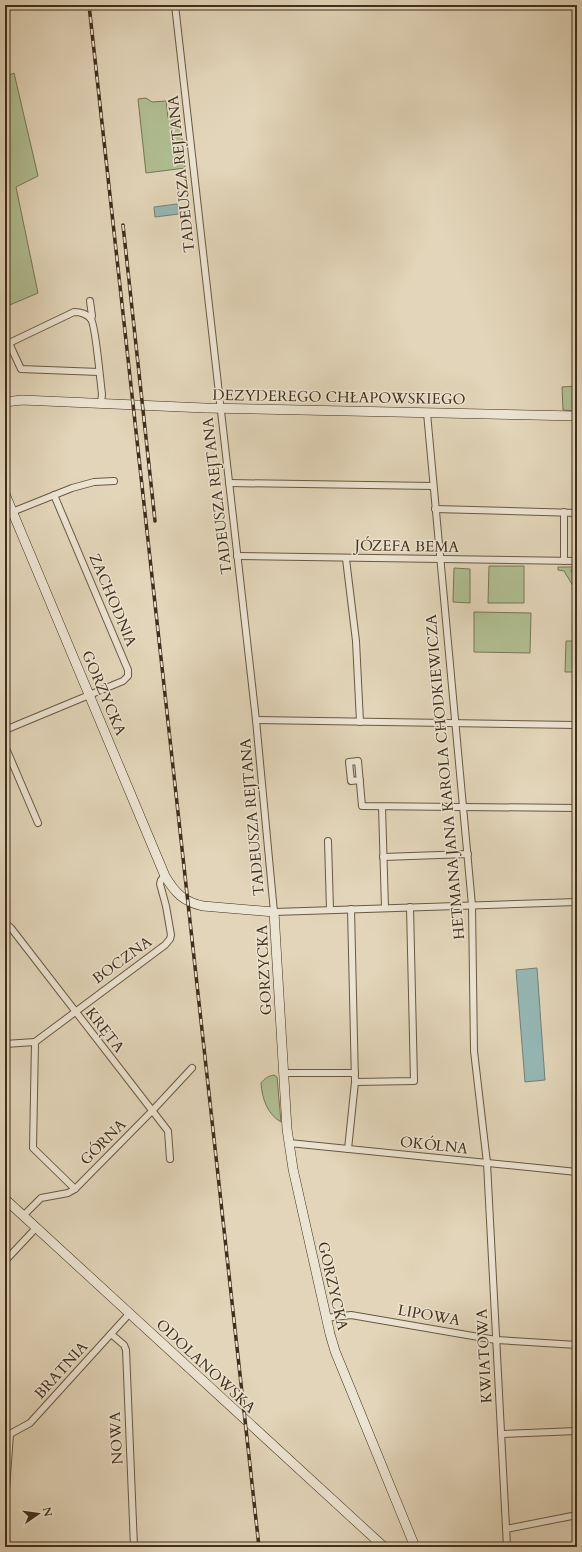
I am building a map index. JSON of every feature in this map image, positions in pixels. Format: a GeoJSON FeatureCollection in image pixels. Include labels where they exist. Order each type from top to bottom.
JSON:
{"type":"FeatureCollection","features":[{"type":"Feature","properties":{"kind":"street","name":"TADEUSZA REJTANA"},"geometry":{"type":"LineString","coordinates":[[175,5],[256,720],[274,912]]}},
{"type":"Feature","properties":{"kind":"street"},"geometry":{"type":"LineString","coordinates":[[90,301],[91,319]]}},
{"type":"Feature","properties":{"kind":"street"},"geometry":{"type":"LineString","coordinates":[[99,372],[21,370],[7,344],[74,312],[82,312],[91,319],[94,325],[102,394],[101,404]]}},
{"type":"Feature","properties":{"kind":"street","name":"DEZYDEREGO CHŁAPOWSKIEGO"},"geometry":{"type":"LineString","coordinates":[[5,402],[22,400],[220,409],[577,416]]}},
{"type":"Feature","properties":{"kind":"street","name":"HETMANA JANA KAROLA CHODKIEWICZA"},"geometry":{"type":"LineString","coordinates":[[427,413],[468,854],[472,905],[474,1051],[487,1163]]}},
{"type":"Feature","properties":{"kind":"street"},"geometry":{"type":"LineString","coordinates":[[12,512],[54,495],[94,482],[114,481]]}},
{"type":"Feature","properties":{"kind":"street"},"geometry":{"type":"LineString","coordinates":[[229,482],[433,486]]}},
{"type":"Feature","properties":{"kind":"street","name":"GORZYCKA"},"geometry":{"type":"LineString","coordinates":[[5,494],[166,876],[177,894],[192,904],[274,912],[289,1143],[296,1182],[326,1318],[335,1351],[412,1546]]}},
{"type":"Feature","properties":{"kind":"street","name":"ZACHODNIA"},"geometry":{"type":"LineString","coordinates":[[54,495],[128,670],[128,676],[126,679],[90,695]]}},
{"type":"Feature","properties":{"kind":"street"},"geometry":{"type":"LineString","coordinates":[[435,509],[577,513]]}},
{"type":"Feature","properties":{"kind":"street"},"geometry":{"type":"LineString","coordinates":[[564,512],[564,561]]}},
{"type":"Feature","properties":{"kind":"street","name":"JÓZEFA BEMA"},"geometry":{"type":"LineString","coordinates":[[238,556],[346,559],[577,561]]}},
{"type":"Feature","properties":{"kind":"street"},"geometry":{"type":"LineString","coordinates":[[346,559],[356,641],[360,722]]}},
{"type":"Feature","properties":{"kind":"street"},"geometry":{"type":"LineString","coordinates":[[5,730],[90,695]]}},
{"type":"Feature","properties":{"kind":"street"},"geometry":{"type":"LineString","coordinates":[[256,720],[577,725]]}},
{"type":"Feature","properties":{"kind":"street"},"geometry":{"type":"LineString","coordinates":[[5,746],[38,823]]}},
{"type":"Feature","properties":{"kind":"street"},"geometry":{"type":"LineString","coordinates":[[360,780],[362,806],[577,808]]}},
{"type":"Feature","properties":{"kind":"street"},"geometry":{"type":"LineString","coordinates":[[382,807],[385,908]]}},
{"type":"Feature","properties":{"kind":"street"},"geometry":{"type":"LineString","coordinates":[[328,841],[330,910]]}},
{"type":"Feature","properties":{"kind":"street"},"geometry":{"type":"LineString","coordinates":[[383,857],[468,854]]}},
{"type":"Feature","properties":{"kind":"street","name":"BOCZNA"},"geometry":{"type":"LineString","coordinates":[[35,1042],[74,1011],[165,945],[170,939],[166,906],[160,884],[166,876]]}},
{"type":"Feature","properties":{"kind":"street"},"geometry":{"type":"LineString","coordinates":[[274,912],[577,902]]}},
{"type":"Feature","properties":{"kind":"street"},"geometry":{"type":"LineString","coordinates":[[355,1082],[414,1081],[410,907]]}},
{"type":"Feature","properties":{"kind":"street"},"geometry":{"type":"LineString","coordinates":[[348,1149],[355,1082],[351,909]]}},
{"type":"Feature","properties":{"kind":"street","name":"KRĘTA"},"geometry":{"type":"LineString","coordinates":[[5,923],[11,928],[168,1132],[170,1159]]}},
{"type":"Feature","properties":{"kind":"street"},"geometry":{"type":"LineString","coordinates":[[5,1044],[35,1042],[33,1148],[75,1189]]}},
{"type":"Feature","properties":{"kind":"street","name":"GÓRNA"},"geometry":{"type":"LineString","coordinates":[[23,1216],[41,1198],[68,1193],[75,1189],[192,1068]]}},
{"type":"Feature","properties":{"kind":"street"},"geometry":{"type":"LineString","coordinates":[[284,1073],[355,1073]]}},
{"type":"Feature","properties":{"kind":"street","name":"OKÓLNA"},"geometry":{"type":"LineString","coordinates":[[289,1143],[577,1172]]}},
{"type":"Feature","properties":{"kind":"street","name":"KWIATOWA"},"geometry":{"type":"LineString","coordinates":[[487,1163],[507,1547]]}},
{"type":"Feature","properties":{"kind":"street","name":"ODOLANOWSKA"},"geometry":{"type":"LineString","coordinates":[[7,1204],[23,1216],[384,1547]]}},
{"type":"Feature","properties":{"kind":"street"},"geometry":{"type":"LineString","coordinates":[[5,1261],[36,1228]]}},
{"type":"Feature","properties":{"kind":"street","name":"BRATNIA"},"geometry":{"type":"LineString","coordinates":[[8,1434],[30,1423],[129,1314]]}},
{"type":"Feature","properties":{"kind":"street","name":"LIPOWA"},"geometry":{"type":"LineString","coordinates":[[326,1318],[351,1315],[496,1340],[577,1345]]}},
{"type":"Feature","properties":{"kind":"street","name":"NOWA"},"geometry":{"type":"LineString","coordinates":[[111,1334],[124,1345],[126,1350],[134,1547]]}},
{"type":"Feature","properties":{"kind":"street"},"geometry":{"type":"LineString","coordinates":[[501,1434],[577,1431]]}},
{"type":"Feature","properties":{"kind":"street"},"geometry":{"type":"LineString","coordinates":[[5,1504],[8,1434]]}},
{"type":"Feature","properties":{"kind":"street"},"geometry":{"type":"LineString","coordinates":[[506,1529],[577,1515]]}},
{"type":"Feature","properties":{"kind":"green space"},"geometry":{"type":"Polygon","coordinates":[[[14,73],[38,176],[16,187],[38,293],[5,307],[5,77],[14,73]]]}},
{"type":"Feature","properties":{"kind":"green space"},"geometry":{"type":"Polygon","coordinates":[[[146,98],[152,102],[166,101],[168,118],[180,116],[185,168],[146,173],[138,99],[146,98]]]}},
{"type":"Feature","properties":{"kind":"green space"},"geometry":{"type":"Polygon","coordinates":[[[577,386],[577,411],[563,410],[562,387],[577,386]]]}},
{"type":"Feature","properties":{"kind":"green space"},"geometry":{"type":"Polygon","coordinates":[[[489,566],[524,566],[524,603],[488,603],[489,566]]]}},
{"type":"Feature","properties":{"kind":"green space"},"geometry":{"type":"Polygon","coordinates":[[[558,567],[575,567],[576,570],[571,570],[577,582],[577,588],[572,589],[573,586],[564,571],[558,570],[558,567]]]}},
{"type":"Feature","properties":{"kind":"green space"},"geometry":{"type":"Polygon","coordinates":[[[454,568],[470,569],[470,603],[453,602],[454,568]]]}},
{"type":"Feature","properties":{"kind":"green space"},"geometry":{"type":"Polygon","coordinates":[[[474,612],[531,613],[530,653],[474,652],[474,612]]]}},
{"type":"Feature","properties":{"kind":"green space"},"geometry":{"type":"Polygon","coordinates":[[[566,641],[577,641],[577,672],[565,672],[566,641]]]}},
{"type":"Feature","properties":{"kind":"green space"},"geometry":{"type":"Polygon","coordinates":[[[274,1075],[277,1077],[281,1122],[272,1115],[266,1105],[261,1083],[268,1077],[274,1075]]]}},
{"type":"Feature","properties":{"kind":"water"},"geometry":{"type":"Polygon","coordinates":[[[177,204],[179,214],[155,217],[154,207],[177,204]]]}},
{"type":"Feature","properties":{"kind":"water"},"geometry":{"type":"Polygon","coordinates":[[[537,968],[545,1080],[525,1082],[516,970],[537,968]]]}},
{"type":"Feature","properties":{"kind":"railway"},"geometry":{"type":"LineString","coordinates":[[89,5],[259,1547]]}},
{"type":"Feature","properties":{"kind":"railway"},"geometry":{"type":"LineString","coordinates":[[123,225],[155,521]]}}]}
